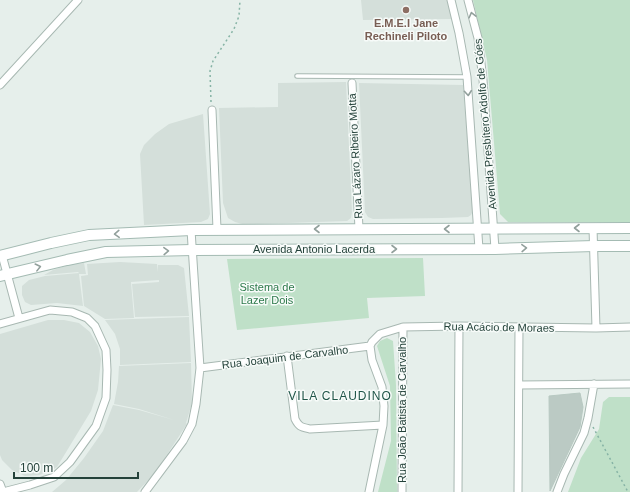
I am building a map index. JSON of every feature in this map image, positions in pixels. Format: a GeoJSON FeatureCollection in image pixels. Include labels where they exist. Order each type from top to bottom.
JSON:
{"type":"FeatureCollection","features":[{"type":"Feature","properties":{"kind":"main road","name":"Avenida Antonio Lacerda"},"geometry":{"type":"LineString","coordinates":[[1,255],[89,235],[191,230],[630,228]]}},
{"type":"Feature","properties":{"kind":"main road","name":"Avenida Antonio Lacerda"},"geometry":{"type":"LineString","coordinates":[[4,275],[106,252],[192,250],[494,249],[630,246]]}},
{"type":"Feature","properties":{"kind":"street"},"geometry":{"type":"LineString","coordinates":[[0,85],[78,0]]}},
{"type":"Feature","properties":{"kind":"street","name":"Avenida Presbítero Adolfo de Góes"},"geometry":{"type":"LineString","coordinates":[[451,0],[467,77],[479,249]]}},
{"type":"Feature","properties":{"kind":"street","name":"Avenida Presbítero Adolfo de Góes"},"geometry":{"type":"LineString","coordinates":[[468,0],[478,38],[483,80],[494,228],[494,249]]}},
{"type":"Feature","properties":{"kind":"street","name":"Rua Lázaro Ribeiro Motta"},"geometry":{"type":"LineString","coordinates":[[352,83],[359,229]]}},
{"type":"Feature","properties":{"kind":"street"},"geometry":{"type":"LineString","coordinates":[[212,110],[217,229]]}},
{"type":"Feature","properties":{"kind":"street"},"geometry":{"type":"LineString","coordinates":[[593,228],[596,328]]}},
{"type":"Feature","properties":{"kind":"street"},"geometry":{"type":"LineString","coordinates":[[145,492],[183,441],[192,424],[196,404],[200,368],[191,230]]}},
{"type":"Feature","properties":{"kind":"street"},"geometry":{"type":"LineString","coordinates":[[1,255],[4,275],[19,318]]}},
{"type":"Feature","properties":{"kind":"street"},"geometry":{"type":"LineString","coordinates":[[0,324],[50,310],[72,312],[87,318],[99,334],[106,350],[107,370],[106,398],[96,426],[70,462],[54,477],[30,485],[3,492],[0,484]]}},
{"type":"Feature","properties":{"kind":"street"},"geometry":{"type":"LineString","coordinates":[[458,492],[459,326]]}},
{"type":"Feature","properties":{"kind":"street","name":"Rua Acácio de Moraes"},"geometry":{"type":"LineString","coordinates":[[371,344],[380,334],[403,328],[459,326],[630,327]]}},
{"type":"Feature","properties":{"kind":"street"},"geometry":{"type":"LineString","coordinates":[[518,492],[519,327]]}},
{"type":"Feature","properties":{"kind":"street","name":"Rua João Batista de Carvalho"},"geometry":{"type":"LineString","coordinates":[[402,492],[403,328]]}},
{"type":"Feature","properties":{"kind":"street"},"geometry":{"type":"LineString","coordinates":[[369,492],[383,425],[384,406],[382,387],[372,360],[371,344]]}},
{"type":"Feature","properties":{"kind":"street","name":"Rua Joaquim de Carvalho"},"geometry":{"type":"LineString","coordinates":[[200,368],[371,344]]}},
{"type":"Feature","properties":{"kind":"street"},"geometry":{"type":"LineString","coordinates":[[287,356],[295,418],[298,424],[302,427],[310,429],[383,425]]}},
{"type":"Feature","properties":{"kind":"street"},"geometry":{"type":"LineString","coordinates":[[557,492],[584,432],[594,384]]}},
{"type":"Feature","properties":{"kind":"street"},"geometry":{"type":"LineString","coordinates":[[519,385],[630,384]]}},
{"type":"Feature","properties":{"kind":"lane"},"geometry":{"type":"LineString","coordinates":[[297,76],[467,77]]}},
{"type":"Feature","properties":{"kind":"path"},"geometry":{"type":"LineString","coordinates":[[212,110],[210,71],[213,61],[234,29],[239,16],[240,0]]}},
{"type":"Feature","properties":{"kind":"path"},"geometry":{"type":"LineString","coordinates":[[588,418],[628,492]]}},
{"type":"Feature","properties":{"kind":"shaded area","name":"E.M.E.I Jane Rechineli Piloto"},"geometry":{"type":"Polygon","coordinates":[[[361,0],[447,0],[453,19],[363,20],[361,0]]]}},
{"type":"Feature","properties":{"kind":"shaded area"},"geometry":{"type":"Polygon","coordinates":[[[346,82],[352,212],[351,218],[347,221],[242,224],[228,218],[223,203],[219,108],[278,107],[278,83],[346,82]]]}},
{"type":"Feature","properties":{"kind":"shaded area"},"geometry":{"type":"Polygon","coordinates":[[[359,83],[463,85],[473,211],[471,215],[468,217],[442,218],[373,219],[368,217],[365,212],[359,83]]]}},
{"type":"Feature","properties":{"kind":"shaded area"},"geometry":{"type":"Polygon","coordinates":[[[203,114],[210,214],[208,219],[201,222],[144,225],[140,154],[144,145],[155,134],[169,124],[203,114]]]}},
{"type":"Feature","properties":{"kind":"shaded area"},"geometry":{"type":"Polygon","coordinates":[[[120,262],[157,264],[158,272],[158,265],[178,265],[184,268],[189,316],[135,317],[132,284],[159,282],[159,280],[131,282],[134,318],[105,319],[84,306],[81,276],[88,275],[87,264],[120,262]]]}},
{"type":"Feature","properties":{"kind":"shaded area"},"geometry":{"type":"Polygon","coordinates":[[[84,263],[86,274],[79,274],[83,306],[57,303],[31,305],[25,302],[22,295],[22,286],[29,280],[45,276],[79,273],[44,275],[53,270],[69,265],[84,263]]]}},
{"type":"Feature","properties":{"kind":"shaded area"},"geometry":{"type":"Polygon","coordinates":[[[189,317],[191,362],[120,365],[120,349],[115,334],[105,320],[189,317]]]}},
{"type":"Feature","properties":{"kind":"shaded area"},"geometry":{"type":"Polygon","coordinates":[[[48,320],[64,320],[79,323],[90,332],[98,346],[101,359],[98,390],[91,411],[57,467],[49,472],[39,475],[25,476],[12,470],[2,460],[0,455],[0,334],[48,320]]]}},
{"type":"Feature","properties":{"kind":"shaded area"},"geometry":{"type":"Polygon","coordinates":[[[191,363],[192,403],[186,423],[187,424],[155,473],[137,492],[52,492],[66,480],[103,431],[113,405],[139,410],[174,420],[139,409],[114,404],[119,366],[191,363]]]}},
{"type":"Feature","properties":{"kind":"green space"},"geometry":{"type":"Polygon","coordinates":[[[473,0],[630,0],[630,222],[508,222],[500,214],[487,60],[473,0]]]}},
{"type":"Feature","properties":{"kind":"green space","name":"Sistema de Lazer Dois"},"geometry":{"type":"Polygon","coordinates":[[[423,258],[425,296],[367,298],[369,318],[237,330],[227,259],[423,258]]]}},
{"type":"Feature","properties":{"kind":"green space"},"geometry":{"type":"Polygon","coordinates":[[[387,338],[393,341],[396,385],[397,492],[378,492],[391,441],[390,386],[377,346],[380,341],[387,338]]]}},
{"type":"Feature","properties":{"kind":"green space"},"geometry":{"type":"Polygon","coordinates":[[[609,397],[630,397],[630,492],[568,492],[581,458],[599,429],[603,402],[609,397]]]}},
{"type":"Feature","properties":{"kind":"building"},"geometry":{"type":"Polygon","coordinates":[[[580,393],[583,407],[580,427],[550,491],[549,396],[580,393]]]}},
{"type":"Feature","properties":{"kind":"place","name":"E.M.E.I Jane Rechineli Piloto"},"geometry":{"type":"Point","coordinates":[406,10]}},
{"type":"Feature","properties":{"kind":"district","name":"VILA CLAUDINO"},"geometry":{"type":"Point","coordinates":[340,396]}}]}
